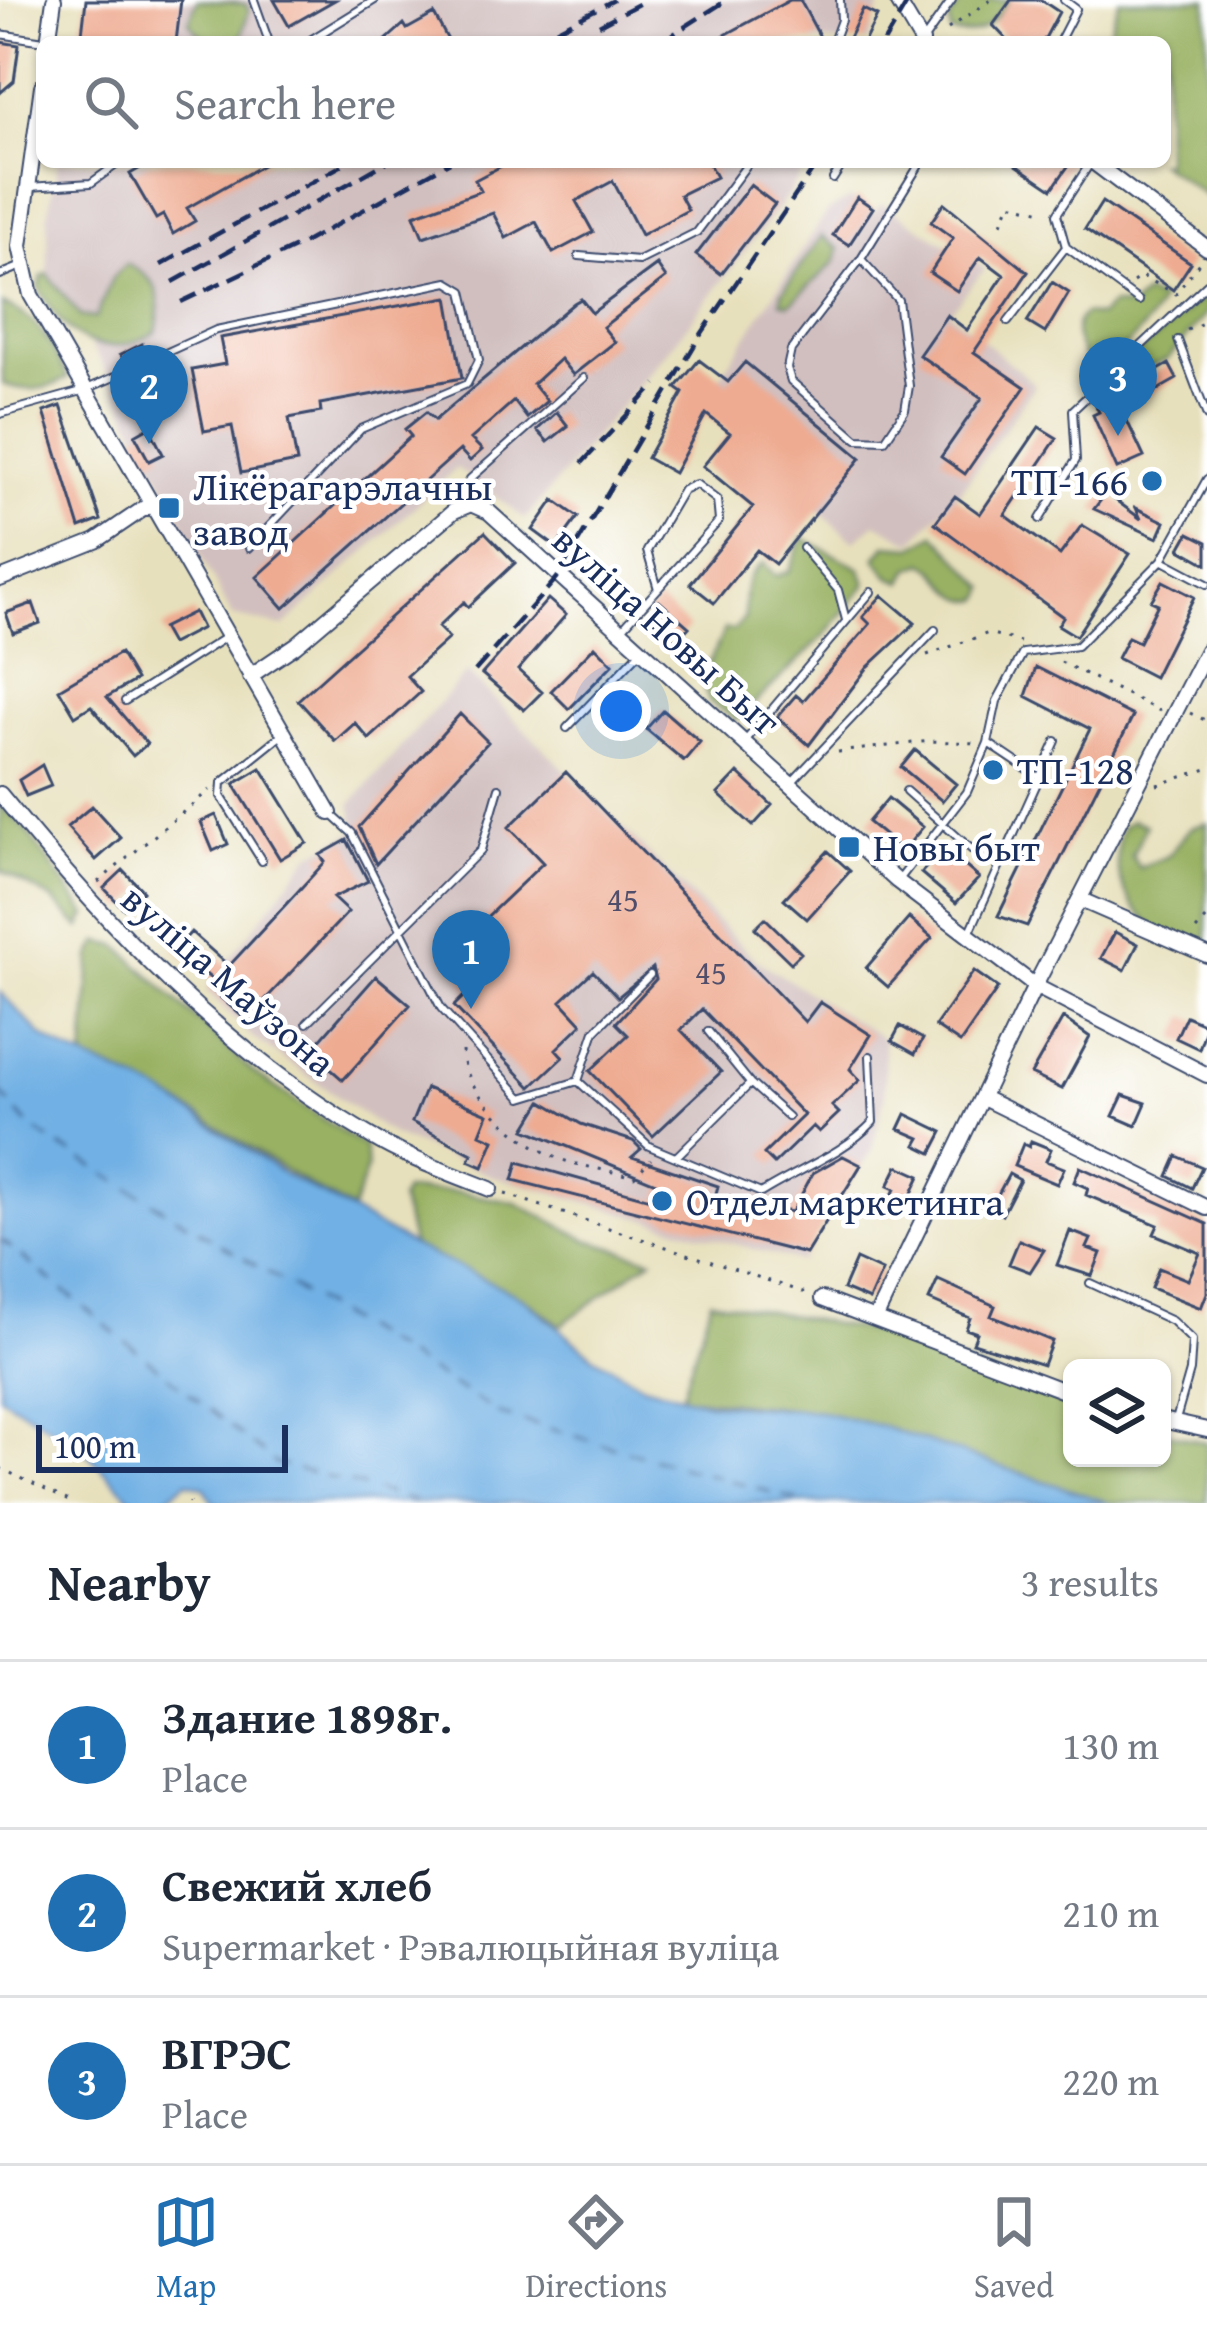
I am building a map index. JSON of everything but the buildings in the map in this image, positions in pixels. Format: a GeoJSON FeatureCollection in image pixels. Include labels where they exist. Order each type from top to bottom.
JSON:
{"type":"FeatureCollection","features":[{"type":"Feature","properties":{"kind":"street"},"geometry":{"type":"LineString","coordinates":[[49,36],[54,0]]}},
{"type":"Feature","properties":{"kind":"street"},"geometry":{"type":"LineString","coordinates":[[897,0],[918,36]]}},
{"type":"Feature","properties":{"kind":"street"},"geometry":{"type":"LineString","coordinates":[[36,129],[22,266],[31,295],[82,391],[330,813]]}},
{"type":"Feature","properties":{"kind":"street"},"geometry":{"type":"LineString","coordinates":[[1099,168],[1204,253]]}},
{"type":"Feature","properties":{"kind":"street","name":"вуліца Новы Быт"},"geometry":{"type":"LineString","coordinates":[[454,511],[472,504],[489,512],[897,881],[968,937],[1035,986],[1207,1075]]}},
{"type":"Feature","properties":{"kind":"street"},"geometry":{"type":"LineString","coordinates":[[0,579],[96,541],[149,505]]}},
{"type":"Feature","properties":{"kind":"street"},"geometry":{"type":"LineString","coordinates":[[250,676],[296,645],[454,511]]}},
{"type":"Feature","properties":{"kind":"street"},"geometry":{"type":"LineString","coordinates":[[875,1319],[985,1099],[1035,986],[1207,650]]}},
{"type":"Feature","properties":{"kind":"street","name":"вуліца Маўзона"},"geometry":{"type":"LineString","coordinates":[[0,794],[83,896],[274,1073],[375,1139],[490,1190]]}},
{"type":"Feature","properties":{"kind":"street"},"geometry":{"type":"LineString","coordinates":[[1081,900],[1207,955]]}},
{"type":"Feature","properties":{"kind":"street"},"geometry":{"type":"LineString","coordinates":[[985,1099],[1207,1208]]}},
{"type":"Feature","properties":{"kind":"street"},"geometry":{"type":"LineString","coordinates":[[822,1299],[1063,1391]]}},
{"type":"Feature","properties":{"kind":"street"},"geometry":{"type":"LineString","coordinates":[[1171,1422],[1207,1430]]}},
{"type":"Feature","properties":{"kind":"lane"},"geometry":{"type":"LineString","coordinates":[[254,0],[267,36]]}},
{"type":"Feature","properties":{"kind":"lane"},"geometry":{"type":"LineString","coordinates":[[317,36],[375,0]]}},
{"type":"Feature","properties":{"kind":"lane"},"geometry":{"type":"LineString","coordinates":[[835,36],[842,20],[839,0]]}},
{"type":"Feature","properties":{"kind":"lane"},"geometry":{"type":"LineString","coordinates":[[926,36],[952,0]]}},
{"type":"Feature","properties":{"kind":"lane"},"geometry":{"type":"LineString","coordinates":[[1062,36],[1076,9],[1064,0]]}},
{"type":"Feature","properties":{"kind":"lane"},"geometry":{"type":"LineString","coordinates":[[0,34],[36,40]]}},
{"type":"Feature","properties":{"kind":"lane"},"geometry":{"type":"LineString","coordinates":[[28,187],[91,184],[112,168]]}},
{"type":"Feature","properties":{"kind":"lane"},"geometry":{"type":"LineString","coordinates":[[579,256],[639,261],[698,232],[745,168]]}},
{"type":"Feature","properties":{"kind":"lane"},"geometry":{"type":"LineString","coordinates":[[833,179],[840,168]]}},
{"type":"Feature","properties":{"kind":"lane"},"geometry":{"type":"LineString","coordinates":[[861,260],[898,300],[910,386],[905,410],[885,440],[870,442],[857,439],[791,381],[787,368],[791,350],[861,260],[917,168]]}},
{"type":"Feature","properties":{"kind":"lane"},"geometry":{"type":"LineString","coordinates":[[1088,168],[1057,214],[1066,248],[1139,301]]}},
{"type":"Feature","properties":{"kind":"lane"},"geometry":{"type":"LineString","coordinates":[[1008,322],[1066,248]]}},
{"type":"Feature","properties":{"kind":"lane"},"geometry":{"type":"LineString","coordinates":[[0,275],[22,266]]}},
{"type":"Feature","properties":{"kind":"lane"},"geometry":{"type":"LineString","coordinates":[[150,360],[216,330],[448,282],[463,291],[479,360],[466,384],[361,429],[249,548]]}},
{"type":"Feature","properties":{"kind":"lane"},"geometry":{"type":"LineString","coordinates":[[1040,519],[1076,460],[1073,410],[1207,284]]}},
{"type":"Feature","properties":{"kind":"lane"},"geometry":{"type":"LineString","coordinates":[[1178,340],[1207,416]]}},
{"type":"Feature","properties":{"kind":"lane"},"geometry":{"type":"LineString","coordinates":[[0,414],[82,391],[128,370]]}},
{"type":"Feature","properties":{"kind":"lane"},"geometry":{"type":"LineString","coordinates":[[454,511],[470,479],[584,378]]}},
{"type":"Feature","properties":{"kind":"lane"},"geometry":{"type":"LineString","coordinates":[[897,881],[968,792],[988,743],[997,701],[1023,653],[1032,648],[1078,646],[1162,560],[1207,479]]}},
{"type":"Feature","properties":{"kind":"lane"},"geometry":{"type":"LineString","coordinates":[[618,632],[658,589],[719,521],[717,500],[696,484],[683,490],[647,551],[658,589]]}},
{"type":"Feature","properties":{"kind":"lane"},"geometry":{"type":"LineString","coordinates":[[803,548],[838,590],[846,622]]}},
{"type":"Feature","properties":{"kind":"lane"},"geometry":{"type":"LineString","coordinates":[[1162,560],[1207,584]]}},
{"type":"Feature","properties":{"kind":"lane"},"geometry":{"type":"LineString","coordinates":[[744,742],[871,592]]}},
{"type":"Feature","properties":{"kind":"lane"},"geometry":{"type":"LineString","coordinates":[[791,784],[935,630]]}},
{"type":"Feature","properties":{"kind":"lane"},"geometry":{"type":"LineString","coordinates":[[125,701],[226,637]]}},
{"type":"Feature","properties":{"kind":"lane"},"geometry":{"type":"LineString","coordinates":[[566,728],[640,652]]}},
{"type":"Feature","properties":{"kind":"lane"},"geometry":{"type":"LineString","coordinates":[[262,861],[221,796],[222,783],[283,734]]}},
{"type":"Feature","properties":{"kind":"lane"},"geometry":{"type":"LineString","coordinates":[[968,937],[1056,741]]}},
{"type":"Feature","properties":{"kind":"lane"},"geometry":{"type":"LineString","coordinates":[[988,743],[1040,778]]}},
{"type":"Feature","properties":{"kind":"lane"},"geometry":{"type":"LineString","coordinates":[[308,1023],[399,926],[481,850],[500,788]]}},
{"type":"Feature","properties":{"kind":"lane"},"geometry":{"type":"LineString","coordinates":[[906,790],[979,856]]}},
{"type":"Feature","properties":{"kind":"lane"},"geometry":{"type":"LineString","coordinates":[[330,813],[352,833],[441,1008],[522,1098],[578,1081]]}},
{"type":"Feature","properties":{"kind":"lane"},"geometry":{"type":"LineString","coordinates":[[578,1081],[595,1030],[650,975]]}},
{"type":"Feature","properties":{"kind":"lane"},"geometry":{"type":"LineString","coordinates":[[708,1030],[750,1084],[788,1117]]}},
{"type":"Feature","properties":{"kind":"lane"},"geometry":{"type":"LineString","coordinates":[[578,1081],[660,1150],[761,1193],[825,1154],[848,1148],[873,1121],[871,1056]]}},
{"type":"Feature","properties":{"kind":"lane"},"geometry":{"type":"LineString","coordinates":[[676,1157],[750,1084]]}},
{"type":"Feature","properties":{"kind":"lane"},"geometry":{"type":"LineString","coordinates":[[1090,1283],[1172,1321],[1192,1340],[1190,1371],[1171,1417]]}},
{"type":"Feature","properties":{"kind":"path"},"geometry":{"type":"LineString","coordinates":[[945,32],[991,0]]}},
{"type":"Feature","properties":{"kind":"path"},"geometry":{"type":"LineString","coordinates":[[1002,223],[1010,203],[1057,214]]}},
{"type":"Feature","properties":{"kind":"path"},"geometry":{"type":"LineString","coordinates":[[1122,288],[1142,276],[1176,294],[1204,253]]}},
{"type":"Feature","properties":{"kind":"path"},"geometry":{"type":"LineString","coordinates":[[1178,340],[1207,320]]}},
{"type":"Feature","properties":{"kind":"path"},"geometry":{"type":"LineString","coordinates":[[902,665],[989,633],[1032,648],[1172,718]]}},
{"type":"Feature","properties":{"kind":"path"},"geometry":{"type":"LineString","coordinates":[[818,755],[930,741],[988,743]]}},
{"type":"Feature","properties":{"kind":"path"},"geometry":{"type":"LineString","coordinates":[[1125,806],[1160,783],[1207,769]]}},
{"type":"Feature","properties":{"kind":"path"},"geometry":{"type":"LineString","coordinates":[[83,896],[192,800],[222,783]]}},
{"type":"Feature","properties":{"kind":"path"},"geometry":{"type":"LineString","coordinates":[[1184,943],[1207,918]]}},
{"type":"Feature","properties":{"kind":"path"},"geometry":{"type":"LineString","coordinates":[[461,1031],[464,1071],[521,1137],[566,1162],[634,1177],[660,1150]]}},
{"type":"Feature","properties":{"kind":"path"},"geometry":{"type":"LineString","coordinates":[[490,1190],[822,1299]]}},
{"type":"Feature","properties":{"kind":"path"},"geometry":{"type":"LineString","coordinates":[[0,1468],[74,1503]]}},
{"type":"Feature","properties":{"kind":"shaded area"},"geometry":{"type":"Polygon","coordinates":[[[87,0],[876,0],[880,9],[870,36],[80,36],[87,0]]]}},
{"type":"Feature","properties":{"kind":"shaded area"},"geometry":{"type":"Polygon","coordinates":[[[57,168],[804,168],[670,348],[525,519],[457,468],[283,627],[232,616],[101,362],[48,277],[48,215],[57,168]]]}},
{"type":"Feature","properties":{"kind":"shaded area"},"geometry":{"type":"Polygon","coordinates":[[[849,198],[874,213],[881,203],[985,269],[950,312],[1035,385],[962,489],[912,542],[876,523],[854,541],[700,408],[827,212],[849,198]]]}},
{"type":"Feature","properties":{"kind":"shaded area"},"geometry":{"type":"Polygon","coordinates":[[[467,672],[756,960],[884,1039],[885,1094],[872,1150],[800,1262],[492,1176],[391,1134],[251,1036],[206,989],[311,854],[357,830],[351,804],[467,672]]]}},
{"type":"Feature","properties":{"kind":"green space"},"geometry":{"type":"Polygon","coordinates":[[[197,0],[246,4],[249,11],[241,36],[203,36],[189,22],[197,0]]]}},
{"type":"Feature","properties":{"kind":"green space"},"geometry":{"type":"Polygon","coordinates":[[[963,0],[1009,0],[979,31],[951,33],[949,20],[963,0]]]}},
{"type":"Feature","properties":{"kind":"green space"},"geometry":{"type":"Polygon","coordinates":[[[1119,0],[1207,0],[1207,197],[1166,168],[1171,168],[1171,36],[1108,36],[1119,0]]]}},
{"type":"Feature","properties":{"kind":"green space"},"geometry":{"type":"Polygon","coordinates":[[[822,236],[839,249],[836,261],[790,304],[781,302],[782,293],[822,236]]]}},
{"type":"Feature","properties":{"kind":"green space"},"geometry":{"type":"Polygon","coordinates":[[[126,264],[146,276],[159,299],[156,332],[136,341],[117,346],[86,341],[61,321],[39,288],[42,276],[48,274],[80,316],[96,318],[112,278],[126,264]]]}},
{"type":"Feature","properties":{"kind":"green space"},"geometry":{"type":"Polygon","coordinates":[[[1145,294],[1161,300],[1135,337],[1099,363],[1084,357],[1075,330],[1079,319],[1084,314],[1099,316],[1111,305],[1131,307],[1145,294]]]}},
{"type":"Feature","properties":{"kind":"green space"},"geometry":{"type":"Polygon","coordinates":[[[1201,299],[1207,299],[1207,313],[1168,359],[1126,377],[1123,366],[1201,299]]]}},
{"type":"Feature","properties":{"kind":"green space"},"geometry":{"type":"Polygon","coordinates":[[[2,304],[35,324],[68,378],[36,389],[3,384],[2,304]]]}},
{"type":"Feature","properties":{"kind":"green space"},"geometry":{"type":"Polygon","coordinates":[[[935,534],[987,588],[982,599],[964,598],[924,563],[909,569],[903,582],[890,577],[876,558],[886,545],[913,547],[935,534]]]}},
{"type":"Feature","properties":{"kind":"green space"},"geometry":{"type":"Polygon","coordinates":[[[803,538],[861,569],[866,584],[826,634],[737,720],[709,701],[701,680],[725,629],[734,630],[745,618],[746,587],[752,574],[764,563],[775,576],[789,572],[803,538]]]}},
{"type":"Feature","properties":{"kind":"green space"},"geometry":{"type":"Polygon","coordinates":[[[0,805],[26,830],[87,915],[80,928],[52,899],[0,870],[0,805]]]}},
{"type":"Feature","properties":{"kind":"green space"},"geometry":{"type":"Polygon","coordinates":[[[1132,820],[1146,825],[1132,856],[1139,868],[1168,856],[1190,828],[1207,823],[1207,944],[1165,933],[1134,906],[1123,888],[1118,847],[1123,826],[1132,820]]]}},
{"type":"Feature","properties":{"kind":"green space"},"geometry":{"type":"Polygon","coordinates":[[[99,942],[118,946],[254,1073],[365,1147],[367,1169],[352,1210],[188,1109],[84,1059],[91,957],[99,942]]]}},
{"type":"Feature","properties":{"kind":"green space"},"geometry":{"type":"Polygon","coordinates":[[[404,1191],[459,1192],[516,1203],[588,1240],[652,1259],[561,1325],[522,1297],[413,1246],[400,1200],[404,1191]]]}},
{"type":"Feature","properties":{"kind":"green space"},"geometry":{"type":"Polygon","coordinates":[[[711,1300],[890,1335],[1063,1401],[1063,1467],[1171,1467],[1171,1434],[1207,1443],[1207,1503],[1109,1503],[883,1427],[818,1411],[681,1397],[711,1300]]]}},
{"type":"Feature","properties":{"kind":"water"},"geometry":{"type":"Polygon","coordinates":[[[0,992],[41,1035],[65,1050],[161,1092],[284,1174],[413,1246],[522,1297],[593,1356],[643,1385],[709,1403],[818,1411],[883,1427],[1109,1503],[214,1503],[204,1487],[187,1482],[160,1503],[133,1500],[79,1445],[0,1396],[0,992]]]}},
{"type":"Feature","properties":{"kind":"ferry route"},"geometry":{"type":"LineString","coordinates":[[0,1092],[32,1129],[502,1415],[809,1503]]}},
{"type":"Feature","properties":{"kind":"ferry route"},"geometry":{"type":"LineString","coordinates":[[0,1239],[275,1463],[422,1503]]}},
{"type":"Feature","properties":{"kind":"railway"},"geometry":{"type":"LineString","coordinates":[[544,36],[614,0]]}},
{"type":"Feature","properties":{"kind":"railway"},"geometry":{"type":"LineString","coordinates":[[599,25],[646,0]]}},
{"type":"Feature","properties":{"kind":"railway"},"geometry":{"type":"LineString","coordinates":[[670,36],[727,0]]}},
{"type":"Feature","properties":{"kind":"railway"},"geometry":{"type":"LineString","coordinates":[[888,36],[909,0]]}},
{"type":"Feature","properties":{"kind":"railway"},"geometry":{"type":"LineString","coordinates":[[161,265],[337,168]]}},
{"type":"Feature","properties":{"kind":"railway"},"geometry":{"type":"LineString","coordinates":[[173,282],[376,168]]}},
{"type":"Feature","properties":{"kind":"railway"},"geometry":{"type":"LineString","coordinates":[[181,302],[298,246],[439,168]]}},
{"type":"Feature","properties":{"kind":"railway"},"geometry":{"type":"LineString","coordinates":[[475,671],[557,578],[700,336],[814,168]]}},
{"type":"Feature","properties":{"kind":"railway"},"geometry":{"type":"LineString","coordinates":[[582,463],[656,384]]}},
{"type":"Feature","properties":{"kind":"place","name":"ВГРЭС"},"geometry":{"type":"Point","coordinates":[1118,436]}},
{"type":"Feature","properties":{"kind":"place","name":"Свежий хлеб"},"geometry":{"type":"Point","coordinates":[149,444]}},
{"type":"Feature","properties":{"kind":"place","name":"ТП-166"},"geometry":{"type":"Point","coordinates":[1152,481]}},
{"type":"Feature","properties":{"kind":"place","name":"Лікёрагарэлачны завод"},"geometry":{"type":"Point","coordinates":[169,508]}},
{"type":"Feature","properties":{"kind":"place","name":"ТП-128"},"geometry":{"type":"Point","coordinates":[993,770]}},
{"type":"Feature","properties":{"kind":"place","name":"Новы быт"},"geometry":{"type":"Point","coordinates":[849,847]}},
{"type":"Feature","properties":{"kind":"place","name":"Здание 1898г."},"geometry":{"type":"Point","coordinates":[471,1009]}},
{"type":"Feature","properties":{"kind":"place","name":"Отдел маркетинга"},"geometry":{"type":"Point","coordinates":[662,1201]}}]}
